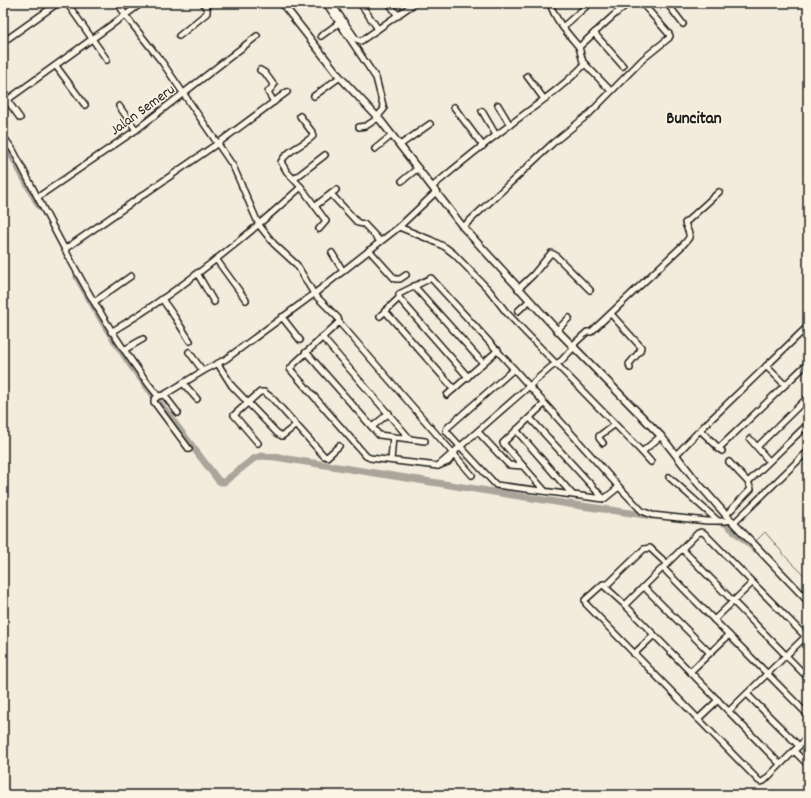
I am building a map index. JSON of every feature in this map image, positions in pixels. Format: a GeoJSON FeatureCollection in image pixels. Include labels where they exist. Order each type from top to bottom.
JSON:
{"type":"FeatureCollection","features":[{"type":"Feature","properties":{"kind":"street"},"geometry":{"type":"LineString","coordinates":[[3,42],[58,3]]}},
{"type":"Feature","properties":{"kind":"street"},"geometry":{"type":"LineString","coordinates":[[67,3],[107,60]]}},
{"type":"Feature","properties":{"kind":"street"},"geometry":{"type":"LineString","coordinates":[[118,3],[125,15],[185,92],[219,142],[238,176],[261,224],[274,244],[297,266],[338,318],[339,322],[456,451],[496,485],[603,498],[619,488]]}},
{"type":"Feature","properties":{"kind":"street"},"geometry":{"type":"LineString","coordinates":[[20,118],[5,101],[56,66],[142,3]]}},
{"type":"Feature","properties":{"kind":"street"},"geometry":{"type":"LineString","coordinates":[[179,36],[207,13],[207,9],[203,3]]}},
{"type":"Feature","properties":{"kind":"street"},"geometry":{"type":"LineString","coordinates":[[282,3],[340,77],[378,117],[463,227],[529,301],[559,328],[574,347],[661,436],[677,454],[697,482],[731,518],[740,530],[808,600]]}},
{"type":"Feature","properties":{"kind":"street"},"geometry":{"type":"LineString","coordinates":[[326,3],[376,78],[384,109],[378,117],[366,126],[359,127]]}},
{"type":"Feature","properties":{"kind":"street"},"geometry":{"type":"LineString","coordinates":[[331,3],[358,41],[361,41],[415,3]]}},
{"type":"Feature","properties":{"kind":"street"},"geometry":{"type":"LineString","coordinates":[[360,3],[378,29]]}},
{"type":"Feature","properties":{"kind":"street"},"geometry":{"type":"LineString","coordinates":[[389,3],[398,16]]}},
{"type":"Feature","properties":{"kind":"street"},"geometry":{"type":"LineString","coordinates":[[550,3],[552,10],[579,48],[585,64],[611,91]]}},
{"type":"Feature","properties":{"kind":"street"},"geometry":{"type":"LineString","coordinates":[[564,28],[590,3]]}},
{"type":"Feature","properties":{"kind":"street"},"geometry":{"type":"LineString","coordinates":[[579,48],[629,3]]}},
{"type":"Feature","properties":{"kind":"street"},"geometry":{"type":"LineString","coordinates":[[463,227],[553,142],[589,114],[643,59],[670,37],[642,3]]}},
{"type":"Feature","properties":{"kind":"street"},"geometry":{"type":"LineString","coordinates":[[667,3],[683,24]]}},
{"type":"Feature","properties":{"kind":"street"},"geometry":{"type":"LineString","coordinates":[[321,36],[339,23]]}},
{"type":"Feature","properties":{"kind":"street"},"geometry":{"type":"LineString","coordinates":[[594,33],[623,66]]}},
{"type":"Feature","properties":{"kind":"street","name":"Jalan Semeru"},"geometry":{"type":"LineString","coordinates":[[38,197],[136,130],[257,36]]}},
{"type":"Feature","properties":{"kind":"street"},"geometry":{"type":"LineString","coordinates":[[156,397],[164,395],[203,371],[218,364],[316,292],[400,225],[466,158],[544,100],[585,64]]}},
{"type":"Feature","properties":{"kind":"street"},"geometry":{"type":"LineString","coordinates":[[56,66],[85,105]]}},
{"type":"Feature","properties":{"kind":"street"},"geometry":{"type":"LineString","coordinates":[[260,70],[265,73],[274,85],[268,91],[274,102]]}},
{"type":"Feature","properties":{"kind":"street"},"geometry":{"type":"LineString","coordinates":[[527,76],[544,100]]}},
{"type":"Feature","properties":{"kind":"street"},"geometry":{"type":"LineString","coordinates":[[314,96],[340,77]]}},
{"type":"Feature","properties":{"kind":"street"},"geometry":{"type":"LineString","coordinates":[[65,249],[219,142],[287,92]]}},
{"type":"Feature","properties":{"kind":"street"},"geometry":{"type":"LineString","coordinates":[[498,105],[510,125]]}},
{"type":"Feature","properties":{"kind":"street"},"geometry":{"type":"LineString","coordinates":[[119,106],[136,130]]}},
{"type":"Feature","properties":{"kind":"street"},"geometry":{"type":"LineString","coordinates":[[454,107],[483,146]]}},
{"type":"Feature","properties":{"kind":"street"},"geometry":{"type":"LineString","coordinates":[[482,111],[496,136]]}},
{"type":"Feature","properties":{"kind":"street"},"geometry":{"type":"LineString","coordinates":[[300,116],[313,134],[311,138],[282,159],[281,162],[326,221],[319,229]]}},
{"type":"Feature","properties":{"kind":"street"},"geometry":{"type":"LineString","coordinates":[[400,145],[430,124]]}},
{"type":"Feature","properties":{"kind":"street"},"geometry":{"type":"LineString","coordinates":[[3,136],[13,150],[94,302],[112,332],[156,397]]}},
{"type":"Feature","properties":{"kind":"street"},"geometry":{"type":"LineString","coordinates":[[375,149],[392,136]]}},
{"type":"Feature","properties":{"kind":"street"},"geometry":{"type":"LineString","coordinates":[[294,179],[325,154]]}},
{"type":"Feature","properties":{"kind":"street"},"geometry":{"type":"LineString","coordinates":[[402,181],[418,168]]}},
{"type":"Feature","properties":{"kind":"street"},"geometry":{"type":"LineString","coordinates":[[112,332],[162,299],[216,259],[261,224],[301,187]]}},
{"type":"Feature","properties":{"kind":"street"},"geometry":{"type":"LineString","coordinates":[[315,206],[336,190]]}},
{"type":"Feature","properties":{"kind":"street"},"geometry":{"type":"LineString","coordinates":[[339,322],[291,366],[291,370],[366,456],[370,458],[438,466],[556,364],[574,347],[575,343],[586,332],[591,332],[611,314],[688,238],[690,233],[685,223],[718,192]]}},
{"type":"Feature","properties":{"kind":"street"},"geometry":{"type":"LineString","coordinates":[[331,194],[358,223],[364,224],[380,242]]}},
{"type":"Feature","properties":{"kind":"street"},"geometry":{"type":"LineString","coordinates":[[400,225],[445,247],[454,254],[489,290],[506,312],[651,462]]}},
{"type":"Feature","properties":{"kind":"street"},"geometry":{"type":"LineString","coordinates":[[369,250],[389,273],[397,279],[406,275]]}},
{"type":"Feature","properties":{"kind":"street"},"geometry":{"type":"LineString","coordinates":[[332,253],[343,271]]}},
{"type":"Feature","properties":{"kind":"street"},"geometry":{"type":"LineString","coordinates":[[518,289],[533,275],[551,253],[555,255],[590,290]]}},
{"type":"Feature","properties":{"kind":"street"},"geometry":{"type":"LineString","coordinates":[[216,259],[246,300]]}},
{"type":"Feature","properties":{"kind":"street"},"geometry":{"type":"LineString","coordinates":[[197,273],[214,302]]}},
{"type":"Feature","properties":{"kind":"street"},"geometry":{"type":"LineString","coordinates":[[94,302],[131,276]]}},
{"type":"Feature","properties":{"kind":"street"},"geometry":{"type":"LineString","coordinates":[[380,316],[399,298],[399,294],[429,278],[433,279],[498,350],[619,488],[642,511],[646,513],[683,518],[726,521],[808,451]]}},
{"type":"Feature","properties":{"kind":"street"},"geometry":{"type":"LineString","coordinates":[[414,286],[483,363]]}},
{"type":"Feature","properties":{"kind":"street"},"geometry":{"type":"LineString","coordinates":[[399,298],[468,377]]}},
{"type":"Feature","properties":{"kind":"street"},"geometry":{"type":"LineString","coordinates":[[162,299],[190,341]]}},
{"type":"Feature","properties":{"kind":"street"},"geometry":{"type":"LineString","coordinates":[[518,311],[529,301]]}},
{"type":"Feature","properties":{"kind":"street"},"geometry":{"type":"LineString","coordinates":[[385,311],[454,389]]}},
{"type":"Feature","properties":{"kind":"street"},"geometry":{"type":"LineString","coordinates":[[611,314],[641,347],[640,351],[629,364],[630,368]]}},
{"type":"Feature","properties":{"kind":"street"},"geometry":{"type":"LineString","coordinates":[[282,318],[300,340]]}},
{"type":"Feature","properties":{"kind":"street"},"geometry":{"type":"LineString","coordinates":[[559,328],[569,318]]}},
{"type":"Feature","properties":{"kind":"street"},"geometry":{"type":"LineString","coordinates":[[677,454],[808,326]]}},
{"type":"Feature","properties":{"kind":"street"},"geometry":{"type":"LineString","coordinates":[[322,337],[410,439]]}},
{"type":"Feature","properties":{"kind":"street"},"geometry":{"type":"LineString","coordinates":[[124,350],[143,339]]}},
{"type":"Feature","properties":{"kind":"street"},"geometry":{"type":"LineString","coordinates":[[447,395],[498,350]]}},
{"type":"Feature","properties":{"kind":"street"},"geometry":{"type":"LineString","coordinates":[[189,352],[203,371]]}},
{"type":"Feature","properties":{"kind":"street"},"geometry":{"type":"LineString","coordinates":[[306,352],[379,436],[425,441]]}},
{"type":"Feature","properties":{"kind":"street"},"geometry":{"type":"LineString","coordinates":[[700,430],[720,450],[808,363]]}},
{"type":"Feature","properties":{"kind":"street"},"geometry":{"type":"LineString","coordinates":[[218,364],[232,386],[277,433],[282,436],[296,425]]}},
{"type":"Feature","properties":{"kind":"street"},"geometry":{"type":"LineString","coordinates":[[766,366],[785,385]]}},
{"type":"Feature","properties":{"kind":"street"},"geometry":{"type":"LineString","coordinates":[[472,475],[456,451],[446,429],[514,369]]}},
{"type":"Feature","properties":{"kind":"street"},"geometry":{"type":"LineString","coordinates":[[183,383],[197,398]]}},
{"type":"Feature","properties":{"kind":"street"},"geometry":{"type":"LineString","coordinates":[[258,443],[234,415],[260,392],[264,392],[272,398],[324,456],[327,457],[339,446]]}},
{"type":"Feature","properties":{"kind":"street"},"geometry":{"type":"LineString","coordinates":[[164,395],[178,413]]}},
{"type":"Feature","properties":{"kind":"street"},"geometry":{"type":"LineString","coordinates":[[156,397],[154,402],[189,449]]}},
{"type":"Feature","properties":{"kind":"street"},"geometry":{"type":"LineString","coordinates":[[757,447],[808,397]]}},
{"type":"Feature","properties":{"kind":"street"},"geometry":{"type":"LineString","coordinates":[[544,404],[503,443],[544,490]]}},
{"type":"Feature","properties":{"kind":"street"},"geometry":{"type":"LineString","coordinates":[[372,427],[389,413]]}},
{"type":"Feature","properties":{"kind":"street"},"geometry":{"type":"LineString","coordinates":[[530,418],[603,498]]}},
{"type":"Feature","properties":{"kind":"street"},"geometry":{"type":"LineString","coordinates":[[748,482],[808,424]]}},
{"type":"Feature","properties":{"kind":"street"},"geometry":{"type":"LineString","coordinates":[[603,443],[599,436],[614,425]]}},
{"type":"Feature","properties":{"kind":"street"},"geometry":{"type":"LineString","coordinates":[[516,430],[572,494]]}},
{"type":"Feature","properties":{"kind":"street"},"geometry":{"type":"LineString","coordinates":[[478,432],[509,465],[523,466]]}},
{"type":"Feature","properties":{"kind":"street"},"geometry":{"type":"LineString","coordinates":[[642,452],[661,436]]}},
{"type":"Feature","properties":{"kind":"street"},"geometry":{"type":"LineString","coordinates":[[391,460],[393,437]]}},
{"type":"Feature","properties":{"kind":"street"},"geometry":{"type":"LineString","coordinates":[[750,439],[769,461]]}},
{"type":"Feature","properties":{"kind":"street"},"geometry":{"type":"LineString","coordinates":[[729,462],[748,482],[750,491],[731,518]]}},
{"type":"Feature","properties":{"kind":"street"},"geometry":{"type":"LineString","coordinates":[[669,477],[717,520]]}},
{"type":"Feature","properties":{"kind":"street"},"geometry":{"type":"LineString","coordinates":[[625,605],[698,533],[701,532],[704,533],[752,584],[807,637],[729,711]]}},
{"type":"Feature","properties":{"kind":"street"},"geometry":{"type":"LineString","coordinates":[[808,715],[714,620],[665,566],[652,549],[647,548],[608,584],[603,585],[585,600],[586,604],[634,654],[759,781],[764,781],[808,737]]}},
{"type":"Feature","properties":{"kind":"street"},"geometry":{"type":"LineString","coordinates":[[682,549],[808,678]]}},
{"type":"Feature","properties":{"kind":"street"},"geometry":{"type":"LineString","coordinates":[[714,620],[752,584]]}},
{"type":"Feature","properties":{"kind":"street"},"geometry":{"type":"LineString","coordinates":[[603,585],[625,605],[780,764]]}},
{"type":"Feature","properties":{"kind":"street"},"geometry":{"type":"LineString","coordinates":[[644,587],[710,653]]}},
{"type":"Feature","properties":{"kind":"street"},"geometry":{"type":"LineString","coordinates":[[634,654],[654,635]]}},
{"type":"Feature","properties":{"kind":"street"},"geometry":{"type":"LineString","coordinates":[[690,672],[729,635]]}},
{"type":"Feature","properties":{"kind":"street"},"geometry":{"type":"LineString","coordinates":[[747,694],[799,746]]}},
{"type":"Feature","properties":{"kind":"street"},"geometry":{"type":"LineString","coordinates":[[698,719],[718,700]]}},
{"type":"Feature","properties":{"kind":"street"},"geometry":{"type":"LineString","coordinates":[[794,751],[806,758],[808,765]]}},
{"type":"Feature","properties":{"kind":"waterway"},"geometry":{"type":"LineString","coordinates":[[3,139],[39,206]]}},
{"type":"Feature","properties":{"kind":"waterway"},"geometry":{"type":"LineString","coordinates":[[77,277],[105,326],[132,367],[221,482],[224,482],[253,459],[261,456],[275,457],[652,516]]}},
{"type":"Feature","properties":{"kind":"waterway"},"geometry":{"type":"LineString","coordinates":[[718,522],[724,522],[755,549]]}},
{"type":"Feature","properties":{"kind":"waterway"},"geometry":{"type":"LineString","coordinates":[[756,541],[765,532],[786,557],[808,579]]}},
{"type":"Feature","properties":{"kind":"district","name":"Buncitan"},"geometry":{"type":"Point","coordinates":[694,117]}}]}
